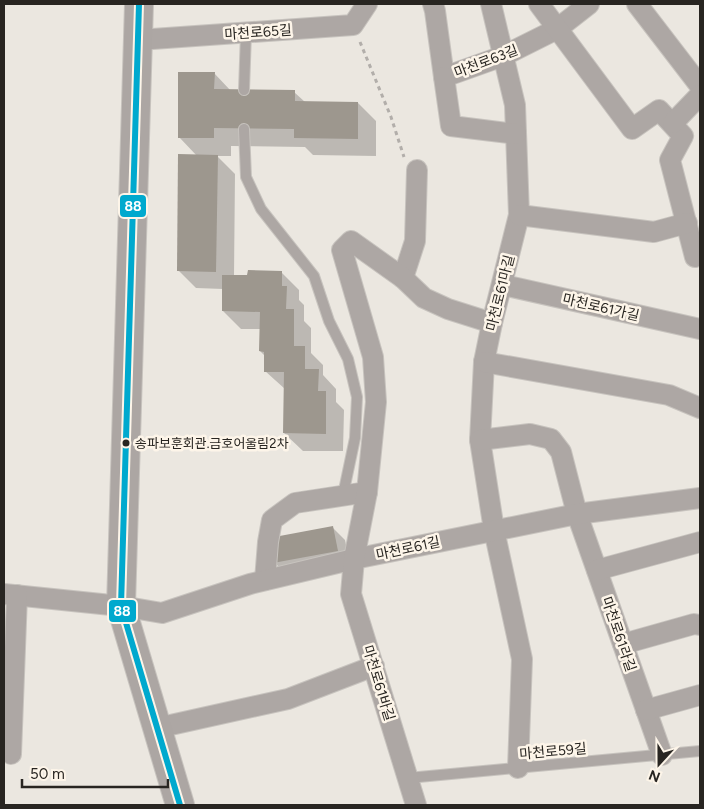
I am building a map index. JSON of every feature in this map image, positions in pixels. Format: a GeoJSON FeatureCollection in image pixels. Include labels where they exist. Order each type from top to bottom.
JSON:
{"type":"FeatureCollection","features":[{"type":"Feature","properties":{"kind":"street"},"geometry":{"type":"LineString","coordinates":[[139,4],[121,606],[180,805]]}},
{"type":"Feature","properties":{"kind":"street"},"geometry":{"type":"LineString","coordinates":[[352,25],[367,4]]}},
{"type":"Feature","properties":{"kind":"street","name":"마천로63길"},"geometry":{"type":"LineString","coordinates":[[433,4],[444,77],[503,56],[557,29],[589,4]]}},
{"type":"Feature","properties":{"kind":"street","name":"마천로61마길"},"geometry":{"type":"LineString","coordinates":[[491,4],[515,105],[519,216],[484,362],[480,440],[494,530],[522,659],[518,768]]}},
{"type":"Feature","properties":{"kind":"street"},"geometry":{"type":"LineString","coordinates":[[539,4],[632,130],[659,110],[683,136],[670,160],[695,257]]}},
{"type":"Feature","properties":{"kind":"street"},"geometry":{"type":"LineString","coordinates":[[638,4],[700,86]]}},
{"type":"Feature","properties":{"kind":"street","name":"마천로65길"},"geometry":{"type":"LineString","coordinates":[[138,40],[352,25]]}},
{"type":"Feature","properties":{"kind":"street"},"geometry":{"type":"LineString","coordinates":[[444,77],[451,126],[516,134]]}},
{"type":"Feature","properties":{"kind":"street"},"geometry":{"type":"LineString","coordinates":[[672,123],[700,95]]}},
{"type":"Feature","properties":{"kind":"street"},"geometry":{"type":"LineString","coordinates":[[411,164],[415,241],[403,278],[424,298],[448,309],[492,324]]}},
{"type":"Feature","properties":{"kind":"street"},"geometry":{"type":"LineString","coordinates":[[519,216],[654,232],[687,223]]}},
{"type":"Feature","properties":{"kind":"street","name":"마천로61바길"},"geometry":{"type":"LineString","coordinates":[[403,278],[351,241],[342,250],[373,356],[376,402],[367,492],[354,559],[351,594],[416,805]]}},
{"type":"Feature","properties":{"kind":"street","name":"마천로61가길"},"geometry":{"type":"LineString","coordinates":[[503,285],[700,329]]}},
{"type":"Feature","properties":{"kind":"street"},"geometry":{"type":"LineString","coordinates":[[484,362],[669,395],[700,408]]}},
{"type":"Feature","properties":{"kind":"street","name":"마천로61라길"},"geometry":{"type":"LineString","coordinates":[[480,440],[530,434],[551,439],[560,452],[577,514],[662,755]]}},
{"type":"Feature","properties":{"kind":"street"},"geometry":{"type":"LineString","coordinates":[[265,580],[272,520],[295,503],[367,492]]}},
{"type":"Feature","properties":{"kind":"street","name":"마천로61길"},"geometry":{"type":"LineString","coordinates":[[11,594],[121,606],[162,613],[250,584],[354,559],[577,514],[700,498]]}},
{"type":"Feature","properties":{"kind":"street"},"geometry":{"type":"LineString","coordinates":[[597,570],[700,542]]}},
{"type":"Feature","properties":{"kind":"street"},"geometry":{"type":"LineString","coordinates":[[11,594],[11,754]]}},
{"type":"Feature","properties":{"kind":"street"},"geometry":{"type":"LineString","coordinates":[[622,644],[694,624],[700,625]]}},
{"type":"Feature","properties":{"kind":"street"},"geometry":{"type":"LineString","coordinates":[[157,728],[288,699],[374,666]]}},
{"type":"Feature","properties":{"kind":"street"},"geometry":{"type":"LineString","coordinates":[[646,710],[700,695]]}},
{"type":"Feature","properties":{"kind":"lane"},"geometry":{"type":"LineString","coordinates":[[244,90],[246,33]]}},
{"type":"Feature","properties":{"kind":"lane"},"geometry":{"type":"LineString","coordinates":[[244,129],[246,177],[261,209],[314,276],[329,321],[348,359],[357,397],[356,438],[343,495]]}},
{"type":"Feature","properties":{"kind":"lane","name":"마천로59길"},"geometry":{"type":"LineString","coordinates":[[408,778],[700,751]]}},
{"type":"Feature","properties":{"kind":"path"},"geometry":{"type":"LineString","coordinates":[[352,25],[411,164]]}},
{"type":"Feature","properties":{"kind":"building"},"geometry":{"type":"Polygon","coordinates":[[[178,72],[215,72],[214,89],[295,90],[295,101],[358,102],[358,139],[294,138],[294,129],[214,128],[214,138],[178,138],[178,72]]]}},
{"type":"Feature","properties":{"kind":"building"},"geometry":{"type":"Polygon","coordinates":[[[178,154],[218,155],[216,272],[177,271],[178,154]]]}},
{"type":"Feature","properties":{"kind":"building"},"geometry":{"type":"Polygon","coordinates":[[[248,270],[282,271],[282,286],[287,286],[286,309],[294,309],[294,346],[305,346],[305,369],[319,369],[318,391],[326,391],[326,434],[283,433],[284,372],[264,372],[264,352],[259,351],[260,312],[222,311],[222,275],[247,275],[248,270]]]}},
{"type":"Feature","properties":{"kind":"building"},"geometry":{"type":"Polygon","coordinates":[[[333,526],[338,551],[273,563],[269,538],[333,526]]]}},
{"type":"Feature","properties":{"kind":"transit line","name":"88"},"geometry":{"type":"LineString","coordinates":[[139,4],[121,606],[180,805]]}},
{"type":"Feature","properties":{"kind":"place","name":"송파보훈회관.금호어울림2차"},"geometry":{"type":"Point","coordinates":[126,443]}}]}
